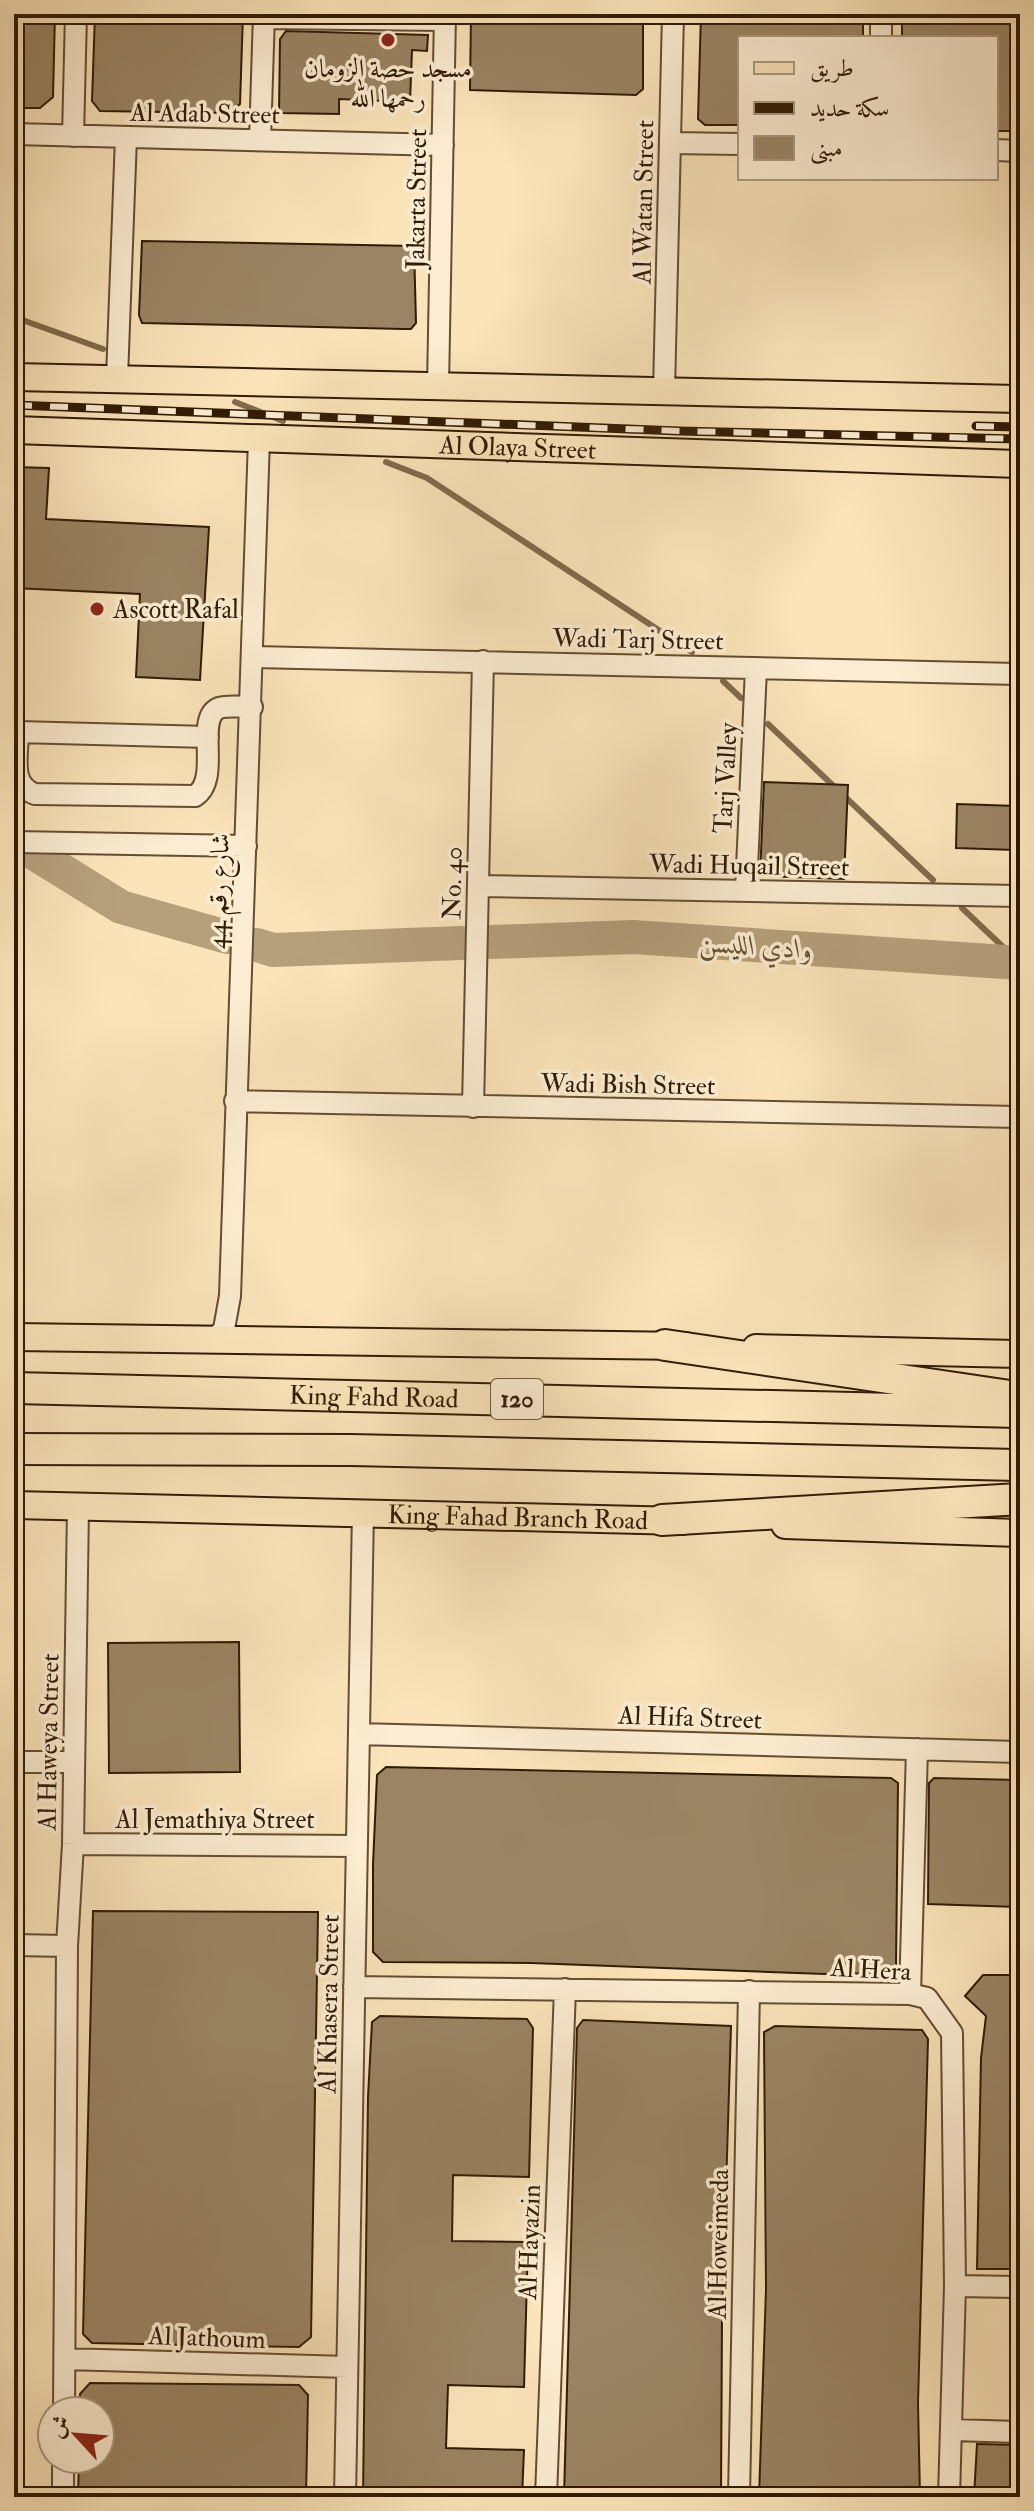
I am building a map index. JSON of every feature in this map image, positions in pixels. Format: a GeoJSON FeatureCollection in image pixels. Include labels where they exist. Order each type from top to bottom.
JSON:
{"type":"FeatureCollection","features":[{"type":"Feature","properties":{"kind":"highway"},"geometry":{"type":"LineString","coordinates":[[665,1345],[1020,1397]]}},
{"type":"Feature","properties":{"kind":"highway","name":"King Fahd Road"},"geometry":{"type":"LineString","coordinates":[[14,1388],[1020,1412]]}},
{"type":"Feature","properties":{"kind":"highway","name":"120"},"geometry":{"type":"LineString","coordinates":[[14,1449],[351,1450],[1020,1465]]}},
{"type":"Feature","properties":{"kind":"highway"},"geometry":{"type":"LineString","coordinates":[[662,1520],[1020,1499]]}},
{"type":"Feature","properties":{"kind":"main road"},"geometry":{"type":"LineString","coordinates":[[14,377],[1020,399]]}},
{"type":"Feature","properties":{"kind":"main road","name":"Al Olaya Street"},"geometry":{"type":"LineString","coordinates":[[14,430],[1020,464]]}},
{"type":"Feature","properties":{"kind":"main road"},"geometry":{"type":"LineString","coordinates":[[14,1337],[665,1345],[1020,1354]]}},
{"type":"Feature","properties":{"kind":"main road","name":"King Fahad Branch Road"},"geometry":{"type":"LineString","coordinates":[[14,1505],[363,1511],[1020,1533]]}},
{"type":"Feature","properties":{"kind":"street"},"geometry":{"type":"LineString","coordinates":[[73,136],[76,14]]}},
{"type":"Feature","properties":{"kind":"street","name":"Al Watan Street"},"geometry":{"type":"LineString","coordinates":[[664,391],[673,14]]}},
{"type":"Feature","properties":{"kind":"street"},"geometry":{"type":"LineString","coordinates":[[881,14],[881,36]]}},
{"type":"Feature","properties":{"kind":"street"},"geometry":{"type":"LineString","coordinates":[[260,140],[264,16],[445,17]]}},
{"type":"Feature","properties":{"kind":"street","name":"Jakarta Street"},"geometry":{"type":"LineString","coordinates":[[438,386],[445,17]]}},
{"type":"Feature","properties":{"kind":"street","name":"Al Adab Street"},"geometry":{"type":"LineString","coordinates":[[14,134],[443,145]]}},
{"type":"Feature","properties":{"kind":"street"},"geometry":{"type":"LineString","coordinates":[[117,378],[126,137]]}},
{"type":"Feature","properties":{"kind":"street"},"geometry":{"type":"LineString","coordinates":[[670,143],[738,144]]}},
{"type":"Feature","properties":{"kind":"street"},"geometry":{"type":"LineString","coordinates":[[998,150],[1020,151]]}},
{"type":"Feature","properties":{"kind":"street","name":"شارع رقم 44"},"geometry":{"type":"LineString","coordinates":[[213,1341],[224,1329],[228,1315],[254,657],[259,439]]}},
{"type":"Feature","properties":{"kind":"street","name":"Wadi Tarj Street"},"geometry":{"type":"LineString","coordinates":[[254,657],[1020,674]]}},
{"type":"Feature","properties":{"kind":"street","name":"No. 40"},"geometry":{"type":"LineString","coordinates":[[473,1107],[483,661]]}},
{"type":"Feature","properties":{"kind":"street","name":"Tarj Valley"},"geometry":{"type":"LineString","coordinates":[[746,890],[756,668]]}},
{"type":"Feature","properties":{"kind":"street"},"geometry":{"type":"LineString","coordinates":[[208,737],[16,732],[17,780],[24,790],[35,794],[195,796],[203,791],[207,782],[208,737],[213,713],[220,708],[252,707]]}},
{"type":"Feature","properties":{"kind":"street"},"geometry":{"type":"LineString","coordinates":[[14,842],[246,846]]}},
{"type":"Feature","properties":{"kind":"street","name":"Wadi Huqail Street"},"geometry":{"type":"LineString","coordinates":[[478,886],[1020,896]]}},
{"type":"Feature","properties":{"kind":"street","name":"Wadi Bish Street"},"geometry":{"type":"LineString","coordinates":[[235,1101],[1020,1117]]}},
{"type":"Feature","properties":{"kind":"street","name":"Al Haweya Street"},"geometry":{"type":"LineString","coordinates":[[64,2395],[67,1946],[73,1844],[78,1506]]}},
{"type":"Feature","properties":{"kind":"street","name":"Al Khasera Street"},"geometry":{"type":"LineString","coordinates":[[345,2497],[363,1511]]}},
{"type":"Feature","properties":{"kind":"street","name":"Al Hifa Street"},"geometry":{"type":"LineString","coordinates":[[359,1734],[1020,1752]]}},
{"type":"Feature","properties":{"kind":"street"},"geometry":{"type":"LineString","coordinates":[[910,1994],[917,1749]]}},
{"type":"Feature","properties":{"kind":"street"},"geometry":{"type":"LineString","coordinates":[[14,1762],[74,1762]]}},
{"type":"Feature","properties":{"kind":"street","name":"Al Jemathiya Street"},"geometry":{"type":"LineString","coordinates":[[73,1844],[357,1846]]}},
{"type":"Feature","properties":{"kind":"street"},"geometry":{"type":"LineString","coordinates":[[14,1945],[67,1946]]}},
{"type":"Feature","properties":{"kind":"street","name":"Al Hera"},"geometry":{"type":"LineString","coordinates":[[354,1987],[910,1994],[927,1998],[952,2033],[955,2286],[949,2497]]}},
{"type":"Feature","properties":{"kind":"street","name":"Al Hayazin"},"geometry":{"type":"LineString","coordinates":[[546,2497],[565,1989]]}},
{"type":"Feature","properties":{"kind":"street","name":"Al Howeimeda"},"geometry":{"type":"LineString","coordinates":[[739,2497],[749,1991]]}},
{"type":"Feature","properties":{"kind":"street"},"geometry":{"type":"LineString","coordinates":[[955,2286],[1020,2287]]}},
{"type":"Feature","properties":{"kind":"street","name":"Al Jathoum"},"geometry":{"type":"LineString","coordinates":[[65,2359],[347,2367]]}},
{"type":"Feature","properties":{"kind":"street"},"geometry":{"type":"LineString","coordinates":[[953,2430],[1020,2432]]}},
{"type":"Feature","properties":{"kind":"street"},"geometry":{"type":"LineString","coordinates":[[63,2475],[63,2497]]}},
{"type":"Feature","properties":{"kind":"building"},"geometry":{"type":"Polygon","coordinates":[[[14,14],[55,14],[53,97],[40,108],[14,108],[14,14]]]}},
{"type":"Feature","properties":{"kind":"building"},"geometry":{"type":"Polygon","coordinates":[[[95,14],[243,14],[240,104],[230,113],[100,111],[92,101],[95,14]]]}},
{"type":"Feature","properties":{"kind":"building"},"geometry":{"type":"Polygon","coordinates":[[[471,14],[643,14],[643,89],[636,95],[470,90],[471,14]]]}},
{"type":"Feature","properties":{"kind":"building"},"geometry":{"type":"Polygon","coordinates":[[[701,14],[863,14],[863,36],[738,36],[738,125],[705,125],[698,119],[701,14]]]}},
{"type":"Feature","properties":{"kind":"building"},"geometry":{"type":"Polygon","coordinates":[[[902,14],[1020,14],[1020,131],[998,131],[998,36],[902,36],[902,14]]]}},
{"type":"Feature","properties":{"kind":"building"},"geometry":{"type":"Polygon","coordinates":[[[286,31],[428,35],[427,51],[412,50],[410,102],[339,99],[339,114],[279,113],[280,39],[286,31]]]}},
{"type":"Feature","properties":{"kind":"building"},"geometry":{"type":"Polygon","coordinates":[[[142,241],[414,246],[416,323],[411,329],[403,329],[142,323],[139,315],[142,241]]]}},
{"type":"Feature","properties":{"kind":"building"},"geometry":{"type":"Polygon","coordinates":[[[14,467],[49,468],[46,519],[209,527],[200,680],[136,677],[140,594],[14,588],[14,467]]]}},
{"type":"Feature","properties":{"kind":"building"},"geometry":{"type":"Polygon","coordinates":[[[764,782],[848,785],[844,879],[760,876],[764,782]]]}},
{"type":"Feature","properties":{"kind":"building"},"geometry":{"type":"Polygon","coordinates":[[[957,804],[1016,806],[1015,850],[956,848],[957,804]]]}},
{"type":"Feature","properties":{"kind":"building"},"geometry":{"type":"Polygon","coordinates":[[[239,1642],[240,1772],[109,1773],[108,1643],[239,1642]]]}},
{"type":"Feature","properties":{"kind":"building"},"geometry":{"type":"Polygon","coordinates":[[[386,1767],[891,1778],[898,1783],[896,1967],[890,1973],[825,1974],[531,1963],[383,1962],[373,1952],[373,1864],[377,1775],[386,1767]]]}},
{"type":"Feature","properties":{"kind":"building"},"geometry":{"type":"Polygon","coordinates":[[[934,1778],[1020,1780],[1020,1907],[928,1904],[929,1783],[934,1778]]]}},
{"type":"Feature","properties":{"kind":"building"},"geometry":{"type":"Polygon","coordinates":[[[93,1911],[318,1912],[311,2337],[299,2347],[92,2343],[83,2334],[93,1911]]]}},
{"type":"Feature","properties":{"kind":"building"},"geometry":{"type":"Polygon","coordinates":[[[983,1975],[1020,1975],[1020,2269],[977,2269],[981,2058],[986,2016],[965,1996],[983,1975]]]}},
{"type":"Feature","properties":{"kind":"building"},"geometry":{"type":"Polygon","coordinates":[[[380,2016],[527,2019],[533,2028],[529,2177],[453,2175],[452,2241],[528,2242],[524,2387],[448,2385],[446,2448],[524,2450],[522,2497],[363,2497],[368,2097],[372,2022],[380,2016]]]}},
{"type":"Feature","properties":{"kind":"building"},"geometry":{"type":"Polygon","coordinates":[[[583,2020],[731,2026],[722,2318],[721,2497],[564,2497],[577,2028],[583,2020]]]}},
{"type":"Feature","properties":{"kind":"building"},"geometry":{"type":"Polygon","coordinates":[[[775,2026],[922,2030],[928,2039],[918,2403],[920,2497],[759,2497],[766,2289],[764,2032],[775,2026]]]}},
{"type":"Feature","properties":{"kind":"building"},"geometry":{"type":"Polygon","coordinates":[[[90,2383],[299,2385],[308,2395],[306,2497],[78,2497],[79,2475],[116,2475],[116,2395],[80,2394],[90,2383]]]}},
{"type":"Feature","properties":{"kind":"building"},"geometry":{"type":"Polygon","coordinates":[[[977,2444],[1020,2445],[1020,2497],[974,2497],[977,2444]]]}},
{"type":"Feature","properties":{"kind":"waterway"},"geometry":{"type":"LineString","coordinates":[[14,317],[103,349]]}},
{"type":"Feature","properties":{"kind":"waterway"},"geometry":{"type":"LineString","coordinates":[[235,402],[283,421]]}},
{"type":"Feature","properties":{"kind":"waterway"},"geometry":{"type":"LineString","coordinates":[[386,462],[427,478],[692,652]]}},
{"type":"Feature","properties":{"kind":"waterway"},"geometry":{"type":"LineString","coordinates":[[723,681],[741,698]]}},
{"type":"Feature","properties":{"kind":"waterway"},"geometry":{"type":"LineString","coordinates":[[768,724],[933,880]]}},
{"type":"Feature","properties":{"kind":"waterway","name":"وادي الليسن"},"geometry":{"type":"LineString","coordinates":[[37,855],[121,907],[227,937]]}},
{"type":"Feature","properties":{"kind":"waterway"},"geometry":{"type":"LineString","coordinates":[[962,908],[1020,963]]}},
{"type":"Feature","properties":{"kind":"waterway","name":"وادي الليسن"},"geometry":{"type":"LineString","coordinates":[[492,942],[633,937],[1020,963]]}},
{"type":"Feature","properties":{"kind":"waterway","name":"وادي الليسن"},"geometry":{"type":"LineString","coordinates":[[257,945],[273,950],[461,943]]}},
{"type":"Feature","properties":{"kind":"railway"},"geometry":{"type":"LineString","coordinates":[[14,405],[679,431],[1020,439]]}},
{"type":"Feature","properties":{"kind":"railway"},"geometry":{"type":"LineString","coordinates":[[976,426],[1020,427]]}},
{"type":"Feature","properties":{"kind":"place","name":"مسجد حصة الزومان رحمها الله"},"geometry":{"type":"Point","coordinates":[388,40]}},
{"type":"Feature","properties":{"kind":"place","name":"Ascott Rafal"},"geometry":{"type":"Point","coordinates":[97,609]}}]}
